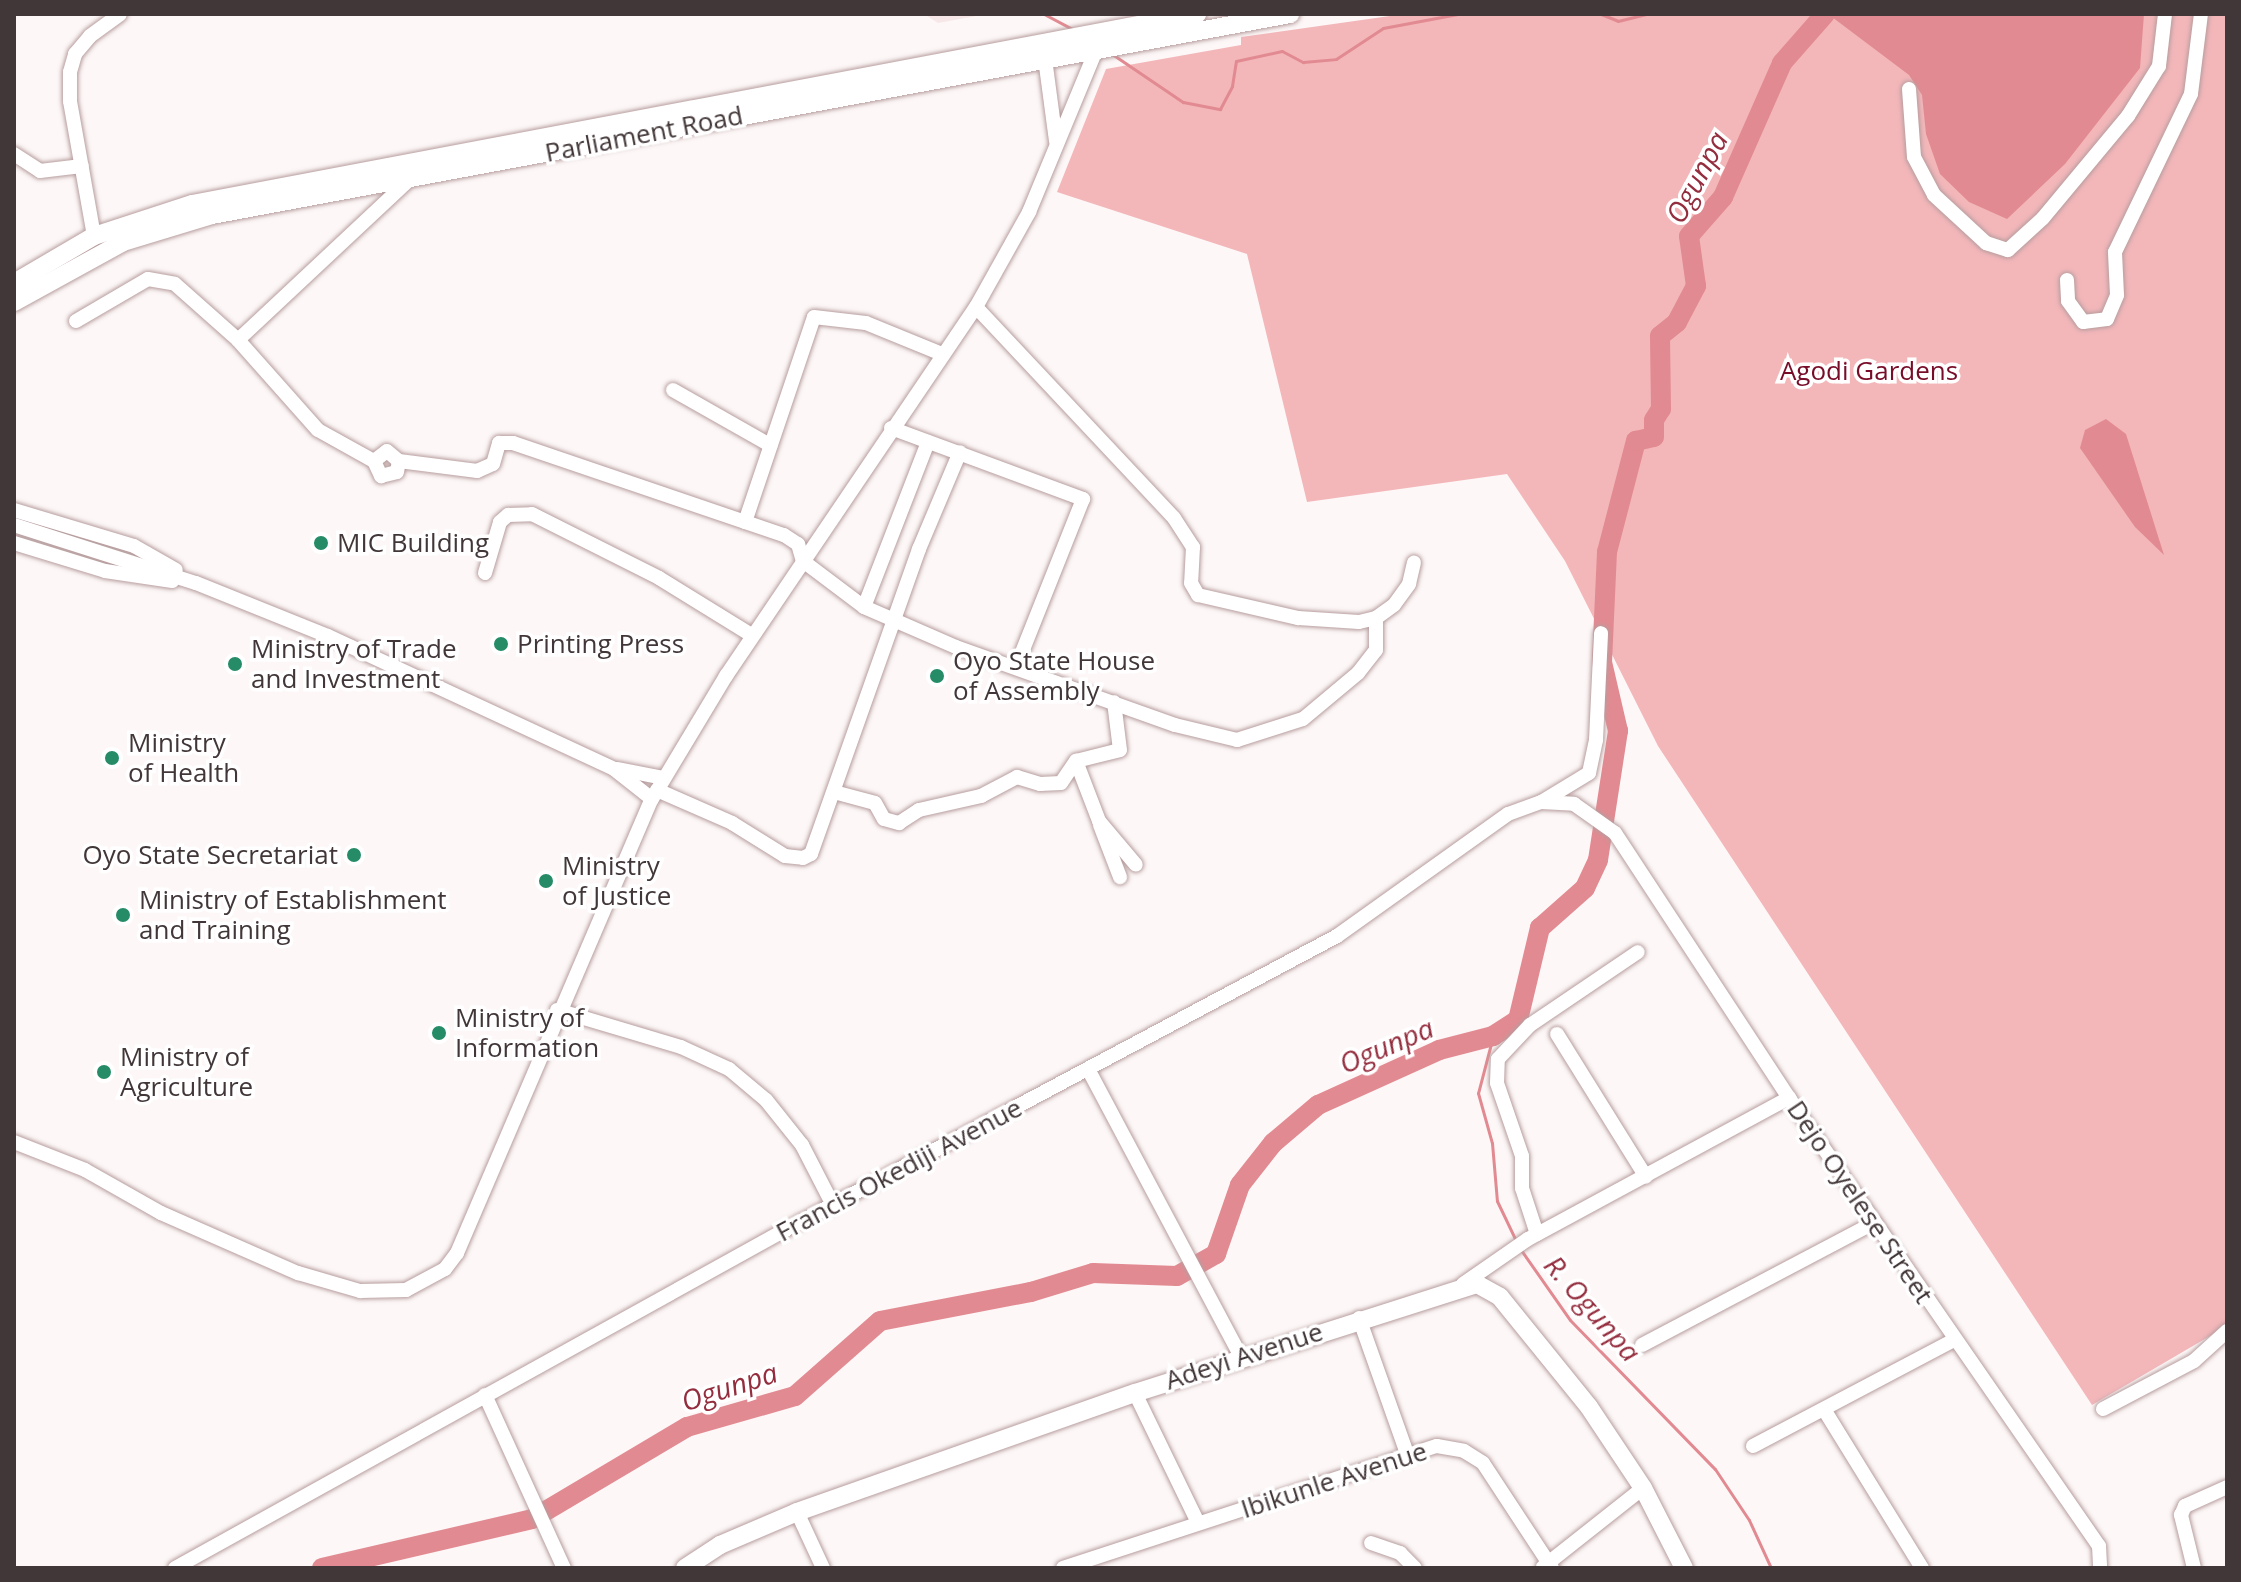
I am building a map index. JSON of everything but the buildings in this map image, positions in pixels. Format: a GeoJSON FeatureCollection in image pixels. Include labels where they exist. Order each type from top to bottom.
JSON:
{"type":"FeatureCollection","features":[{"type":"Feature","properties":{"kind":"main road","name":"Parliament Road"},"geometry":{"type":"LineString","coordinates":[[1094,44],[1197,14]]}},
{"type":"Feature","properties":{"kind":"main road","name":"Parliament Road"},"geometry":{"type":"LineString","coordinates":[[14,302],[82,261],[169,225],[413,171],[1044,51],[1290,14]]}},
{"type":"Feature","properties":{"kind":"main road","name":"Parliament Road"},"geometry":{"type":"LineString","coordinates":[[14,283],[94,236],[192,204],[413,171]]}},
{"type":"Feature","properties":{"kind":"main road","name":"Adeyi Avenue"},"geometry":{"type":"LineString","coordinates":[[685,1568],[720,1545],[797,1512],[1135,1393],[1359,1318],[1477,1284],[1500,1297],[1589,1407],[1643,1488],[1684,1568]]}},
{"type":"Feature","properties":{"kind":"street"},"geometry":{"type":"LineString","coordinates":[[94,236],[70,72],[75,54],[90,36],[120,14]]}},
{"type":"Feature","properties":{"kind":"street"},"geometry":{"type":"LineString","coordinates":[[1909,89],[1914,157],[1934,195],[1986,243],[2008,250],[2043,218],[2128,116],[2159,66],[2165,14]]}},
{"type":"Feature","properties":{"kind":"street"},"geometry":{"type":"LineString","coordinates":[[2067,280],[2068,301],[2083,322],[2107,319],[2117,295],[2115,252],[2161,166],[2170,131],[2191,94],[2201,14]]}},
{"type":"Feature","properties":{"kind":"street"},"geometry":{"type":"LineString","coordinates":[[14,1142],[298,1273],[360,1291],[406,1290],[445,1269],[457,1253],[557,1010],[657,789],[753,636],[891,428],[976,307],[1029,212],[1094,44]]}},
{"type":"Feature","properties":{"kind":"street"},"geometry":{"type":"LineString","coordinates":[[1044,51],[1056,145]]}},
{"type":"Feature","properties":{"kind":"street"},"geometry":{"type":"LineString","coordinates":[[14,154],[40,171],[82,166]]}},
{"type":"Feature","properties":{"kind":"street"},"geometry":{"type":"LineString","coordinates":[[238,340],[413,171]]}},
{"type":"Feature","properties":{"kind":"street"},"geometry":{"type":"LineString","coordinates":[[76,321],[148,279],[175,284],[238,340],[318,430],[374,461],[387,451],[399,461],[453,471],[486,469],[493,464],[499,443],[508,441],[745,522],[798,544],[803,561],[864,607],[895,622],[1175,725],[1237,740],[1271,732],[1303,719],[1369,662],[1376,650],[1376,618],[1409,584],[1414,563]]}},
{"type":"Feature","properties":{"kind":"street"},"geometry":{"type":"LineString","coordinates":[[976,307],[1174,518],[1193,547],[1191,583],[1198,595],[1298,618],[1376,618]]}},
{"type":"Feature","properties":{"kind":"street"},"geometry":{"type":"LineString","coordinates":[[745,522],[814,317],[866,323],[942,354]]}},
{"type":"Feature","properties":{"kind":"street"},"geometry":{"type":"LineString","coordinates":[[673,390],[770,445]]}},
{"type":"Feature","properties":{"kind":"street"},"geometry":{"type":"LineString","coordinates":[[891,428],[1083,499],[1016,667]]}},
{"type":"Feature","properties":{"kind":"street"},"geometry":{"type":"LineString","coordinates":[[864,607],[928,442]]}},
{"type":"Feature","properties":{"kind":"street"},"geometry":{"type":"LineString","coordinates":[[14,525],[196,583],[382,660],[732,823],[785,856],[803,858],[811,854],[960,452]]}},
{"type":"Feature","properties":{"kind":"street"},"geometry":{"type":"LineString","coordinates":[[14,510],[134,546],[196,583]]}},
{"type":"Feature","properties":{"kind":"street"},"geometry":{"type":"LineString","coordinates":[[485,573],[500,522],[508,515],[532,514],[659,578],[753,636]]}},
{"type":"Feature","properties":{"kind":"street"},"geometry":{"type":"LineString","coordinates":[[14,543],[105,571],[196,583]]}},
{"type":"Feature","properties":{"kind":"street"},"geometry":{"type":"LineString","coordinates":[[1541,802],[1572,788],[1589,773],[1596,740],[1597,649],[1601,633]]}},
{"type":"Feature","properties":{"kind":"street"},"geometry":{"type":"LineString","coordinates":[[834,792],[875,803],[884,819],[899,823],[919,810],[981,796],[1017,777],[1040,784],[1061,783],[1076,761],[1120,750],[1114,702]]}},
{"type":"Feature","properties":{"kind":"street"},"geometry":{"type":"LineString","coordinates":[[1076,761],[1120,877]]}},
{"type":"Feature","properties":{"kind":"street"},"geometry":{"type":"LineString","coordinates":[[614,769],[657,789]]}},
{"type":"Feature","properties":{"kind":"street","name":"Francis Okediji Avenue"},"geometry":{"type":"LineString","coordinates":[[175,1568],[833,1205],[1337,936],[1508,814],[1541,802],[1574,804],[1594,814],[1615,833]]}},
{"type":"Feature","properties":{"kind":"street"},"geometry":{"type":"LineString","coordinates":[[1099,821],[1136,865]]}},
{"type":"Feature","properties":{"kind":"street","name":"Dejo Oyelese Street"},"geometry":{"type":"LineString","coordinates":[[1615,833],[1789,1098],[2099,1546],[2100,1568]]}},
{"type":"Feature","properties":{"kind":"street"},"geometry":{"type":"LineString","coordinates":[[1533,1236],[1522,1188],[1522,1156],[1497,1083],[1498,1059],[1530,1025],[1638,952]]}},
{"type":"Feature","properties":{"kind":"street"},"geometry":{"type":"LineString","coordinates":[[557,1010],[681,1047],[729,1069],[766,1100],[802,1145],[833,1205]]}},
{"type":"Feature","properties":{"kind":"street"},"geometry":{"type":"LineString","coordinates":[[1557,1034],[1646,1177]]}},
{"type":"Feature","properties":{"kind":"street"},"geometry":{"type":"LineString","coordinates":[[1088,1069],[1191,1256],[1242,1359]]}},
{"type":"Feature","properties":{"kind":"street"},"geometry":{"type":"LineString","coordinates":[[1452,1290],[1487,1271],[1505,1252],[1533,1236],[1789,1098]]}},
{"type":"Feature","properties":{"kind":"street"},"geometry":{"type":"LineString","coordinates":[[1642,1345],[1875,1222]]}},
{"type":"Feature","properties":{"kind":"street"},"geometry":{"type":"LineString","coordinates":[[1359,1318],[1408,1456]]}},
{"type":"Feature","properties":{"kind":"street"},"geometry":{"type":"LineString","coordinates":[[2103,1409],[2194,1361],[2227,1331]]}},
{"type":"Feature","properties":{"kind":"street"},"geometry":{"type":"LineString","coordinates":[[1753,1446],[1825,1411],[1954,1340]]}},
{"type":"Feature","properties":{"kind":"street"},"geometry":{"type":"LineString","coordinates":[[1135,1393],[1198,1523]]}},
{"type":"Feature","properties":{"kind":"street"},"geometry":{"type":"LineString","coordinates":[[485,1395],[564,1568]]}},
{"type":"Feature","properties":{"kind":"street"},"geometry":{"type":"LineString","coordinates":[[1825,1411],[1916,1566]]}},
{"type":"Feature","properties":{"kind":"street","name":"Ibikunle Avenue"},"geometry":{"type":"LineString","coordinates":[[1063,1568],[1437,1446],[1464,1451],[1483,1463],[1548,1566]]}},
{"type":"Feature","properties":{"kind":"street"},"geometry":{"type":"LineString","coordinates":[[2194,1568],[2181,1515],[2185,1506],[2227,1487]]}},
{"type":"Feature","properties":{"kind":"street"},"geometry":{"type":"LineString","coordinates":[[1548,1566],[1643,1488]]}},
{"type":"Feature","properties":{"kind":"street"},"geometry":{"type":"LineString","coordinates":[[797,1512],[823,1568]]}},
{"type":"Feature","properties":{"kind":"street"},"geometry":{"type":"LineString","coordinates":[[1371,1543],[1400,1553],[1415,1568]]}},
{"type":"Feature","properties":{"kind":"shaded area"},"geometry":{"type":"Polygon","coordinates":[[[924,14],[987,14],[938,23],[924,14]]]}},
{"type":"Feature","properties":{"kind":"shaded area"},"geometry":{"type":"Polygon","coordinates":[[[1828,14],[2144,14],[2140,68],[2065,164],[2007,219],[1969,202],[1940,174],[1926,134],[1922,95],[1909,75],[1828,14]]]}},
{"type":"Feature","properties":{"kind":"shaded area"},"geometry":{"type":"Polygon","coordinates":[[[2106,419],[2126,434],[2164,555],[2135,527],[2080,448],[2085,430],[2106,419]]]}},
{"type":"Feature","properties":{"kind":"green space","name":"Agodi Gardens"},"geometry":{"type":"Polygon","coordinates":[[[1404,14],[2227,14],[2227,1326],[2092,1405],[1658,746],[1565,561],[1507,474],[1307,502],[1247,254],[1057,192],[1106,69],[1241,45],[1241,37],[1404,14]]]}},
{"type":"Feature","properties":{"kind":"waterway"},"geometry":{"type":"LineString","coordinates":[[1044,14],[1076,31]]}},
{"type":"Feature","properties":{"kind":"waterway"},"geometry":{"type":"LineString","coordinates":[[1112,54],[1183,102],[1220,109],[1232,86],[1236,61],[1282,51],[1303,62],[1336,59],[1383,28],[1458,14]]}},
{"type":"Feature","properties":{"kind":"waterway"},"geometry":{"type":"LineString","coordinates":[[1601,14],[1618,21],[1647,14]]}},
{"type":"Feature","properties":{"kind":"waterway","name":"Ogunpa"},"geometry":{"type":"LineString","coordinates":[[322,1568],[532,1519],[687,1427],[795,1396],[880,1321],[1031,1292],[1093,1273],[1177,1276],[1216,1254],[1240,1185],[1273,1143],[1318,1105],[1439,1050],[1493,1036],[1518,1020],[1540,928],[1585,888],[1598,860],[1618,731],[1602,662],[1607,552],[1636,441],[1654,437],[1654,420],[1661,409],[1660,336],[1677,322],[1696,286],[1689,236],[1723,197],[1782,63],[1825,14]]}},
{"type":"Feature","properties":{"kind":"waterway","name":"R. Ogunpa"},"geometry":{"type":"LineString","coordinates":[[1493,1036],[1478,1093],[1492,1143],[1497,1201],[1517,1243]]}},
{"type":"Feature","properties":{"kind":"waterway","name":"R. Ogunpa"},"geometry":{"type":"LineString","coordinates":[[1521,1250],[1570,1320],[1715,1469],[1749,1520],[1771,1568]]}},
{"type":"Feature","properties":{"kind":"place","name":"MIC Building"},"geometry":{"type":"Point","coordinates":[321,543]}},
{"type":"Feature","properties":{"kind":"place","name":"Printing Press"},"geometry":{"type":"Point","coordinates":[501,644]}},
{"type":"Feature","properties":{"kind":"place","name":"Ministry of Trade and Investment"},"geometry":{"type":"Point","coordinates":[235,664]}},
{"type":"Feature","properties":{"kind":"place","name":"Oyo State House of Assembly"},"geometry":{"type":"Point","coordinates":[937,676]}},
{"type":"Feature","properties":{"kind":"place","name":"Ministry of Health"},"geometry":{"type":"Point","coordinates":[112,758]}},
{"type":"Feature","properties":{"kind":"place","name":"Oyo State Secretariat"},"geometry":{"type":"Point","coordinates":[354,855]}},
{"type":"Feature","properties":{"kind":"place","name":"Ministry of Justice"},"geometry":{"type":"Point","coordinates":[546,881]}},
{"type":"Feature","properties":{"kind":"place","name":"Ministry of Establishment and Training"},"geometry":{"type":"Point","coordinates":[123,915]}},
{"type":"Feature","properties":{"kind":"place","name":"Ministry of Information"},"geometry":{"type":"Point","coordinates":[439,1033]}},
{"type":"Feature","properties":{"kind":"place","name":"Ministry of Agriculture"},"geometry":{"type":"Point","coordinates":[104,1072]}}]}
